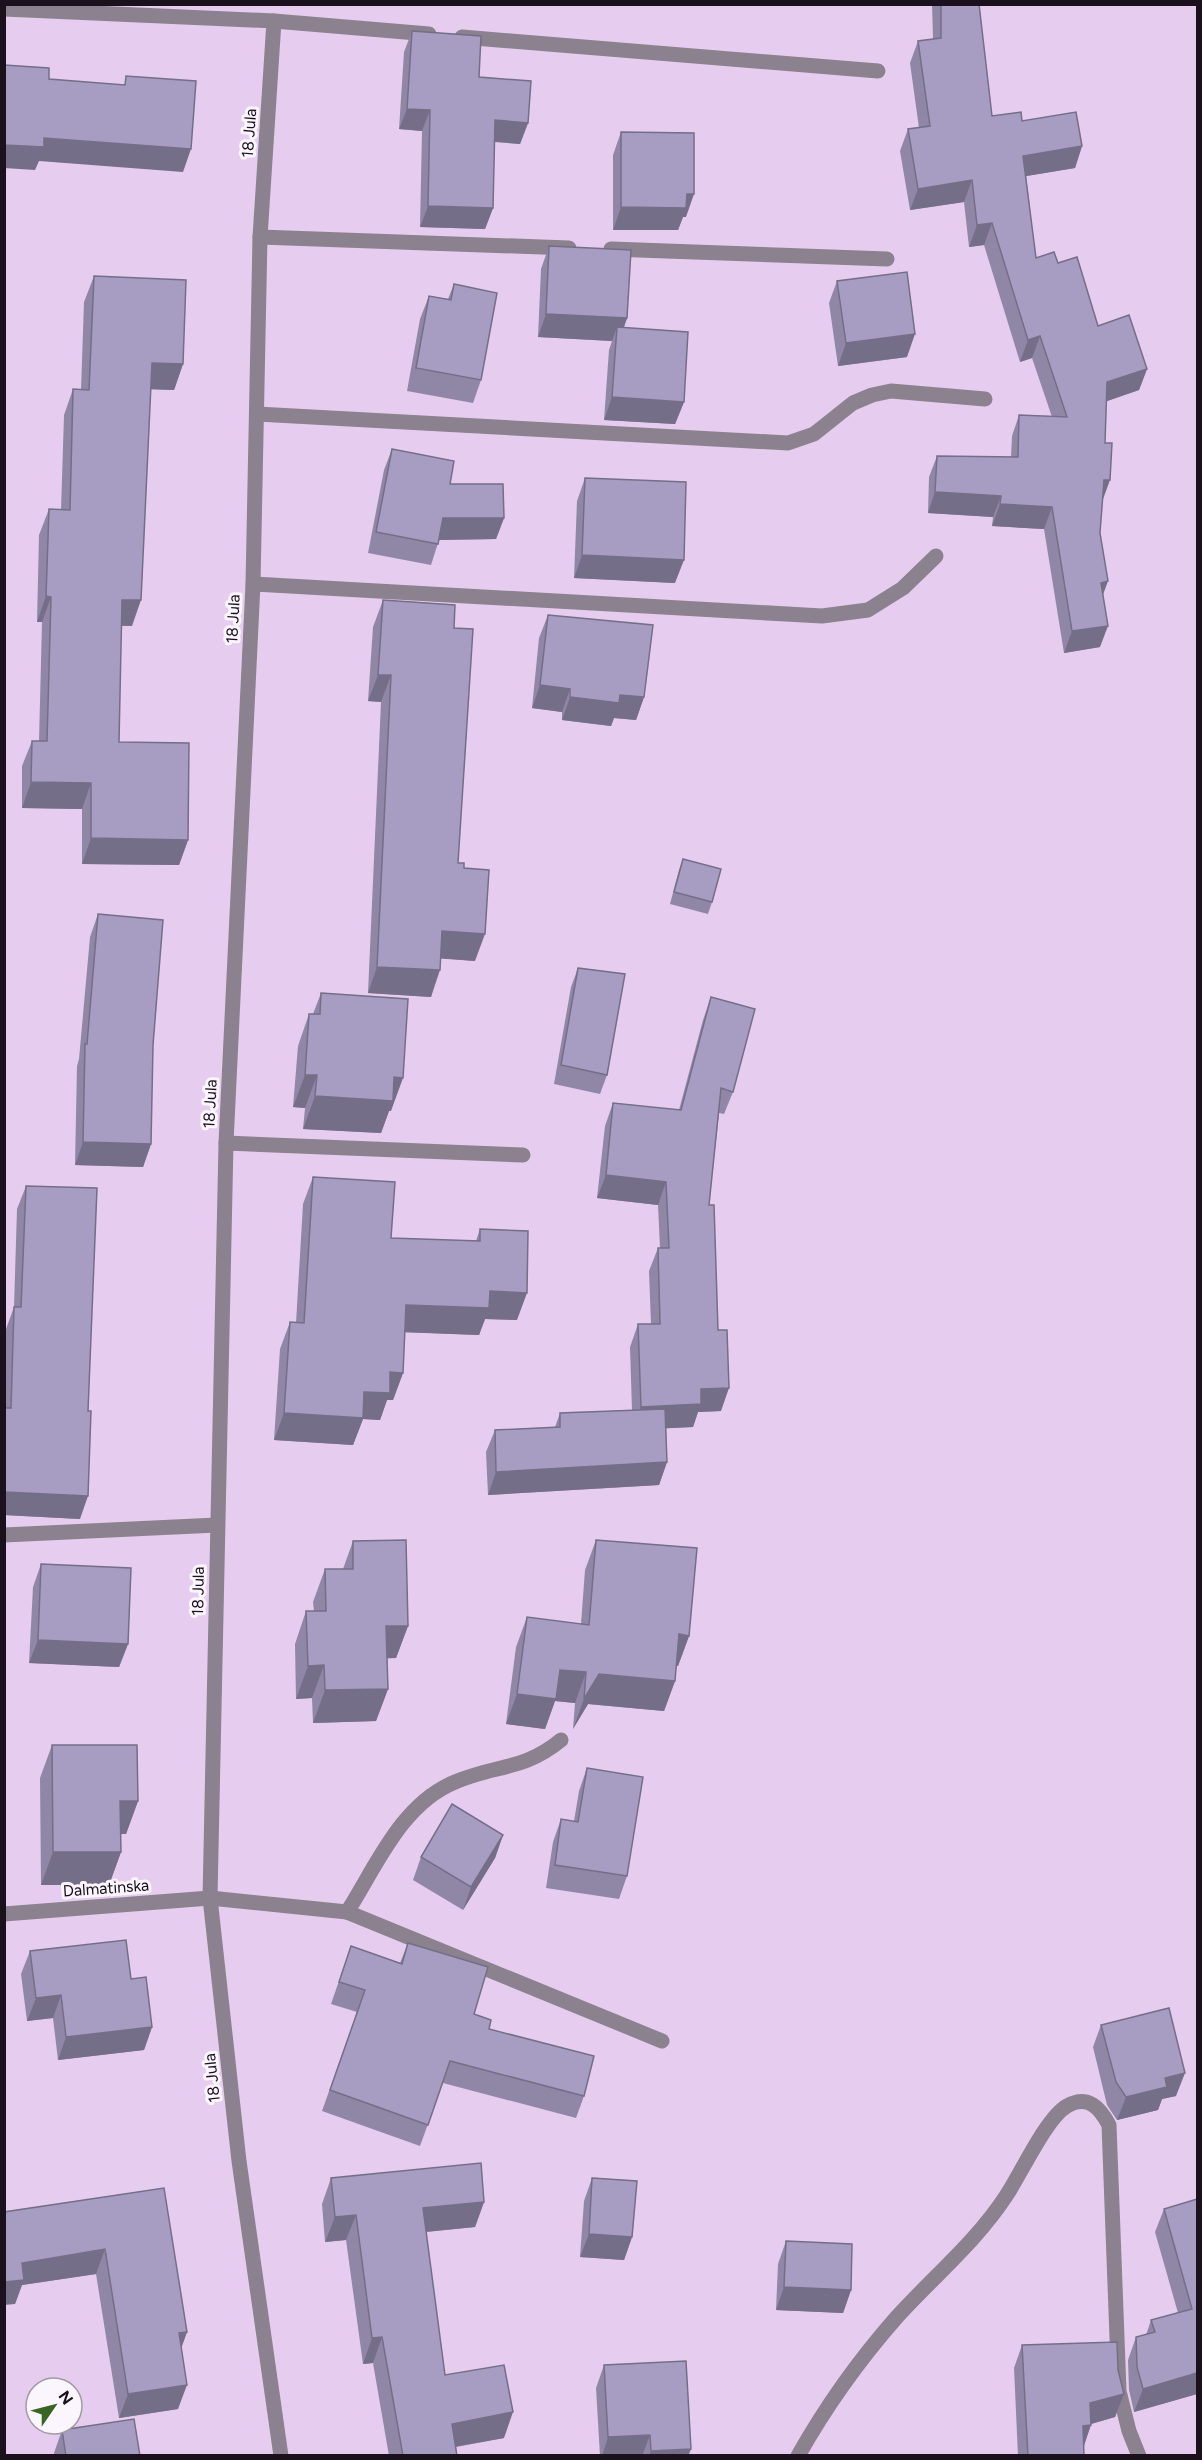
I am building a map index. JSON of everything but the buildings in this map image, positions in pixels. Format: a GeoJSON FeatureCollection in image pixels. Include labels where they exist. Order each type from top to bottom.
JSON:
{"type":"FeatureCollection","features":[{"type":"Feature","properties":{"kind":"street"},"geometry":{"type":"LineString","coordinates":[[4,9],[274,21],[878,71]]}},
{"type":"Feature","properties":{"kind":"street","name":"18 Jula"},"geometry":{"type":"LineString","coordinates":[[274,21],[260,237],[253,584],[226,1143],[210,1898],[239,2161],[281,2456]]}},
{"type":"Feature","properties":{"kind":"street"},"geometry":{"type":"LineString","coordinates":[[260,237],[886,259]]}},
{"type":"Feature","properties":{"kind":"street"},"geometry":{"type":"LineString","coordinates":[[257,414],[788,443],[814,434],[853,403],[872,394],[891,391],[985,399]]}},
{"type":"Feature","properties":{"kind":"street"},"geometry":{"type":"LineString","coordinates":[[253,584],[822,616],[868,610],[903,588],[936,556]]}},
{"type":"Feature","properties":{"kind":"street"},"geometry":{"type":"LineString","coordinates":[[226,1143],[523,1155]]}},
{"type":"Feature","properties":{"kind":"street"},"geometry":{"type":"LineString","coordinates":[[4,1535],[217,1525]]}},
{"type":"Feature","properties":{"kind":"street"},"geometry":{"type":"LineString","coordinates":[[347,1912],[400,1827],[422,1803],[453,1782],[490,1770],[519,1766],[543,1755],[561,1740]]}},
{"type":"Feature","properties":{"kind":"street","name":"Dalmatinska"},"geometry":{"type":"LineString","coordinates":[[4,1914],[210,1898],[347,1912],[662,2041]]}},
{"type":"Feature","properties":{"kind":"street"},"geometry":{"type":"LineString","coordinates":[[798,2456],[839,2392],[895,2319],[990,2219],[1052,2121],[1066,2106],[1078,2101],[1089,2101],[1101,2110],[1109,2125],[1119,2391],[1129,2431],[1139,2456]]}}]}
